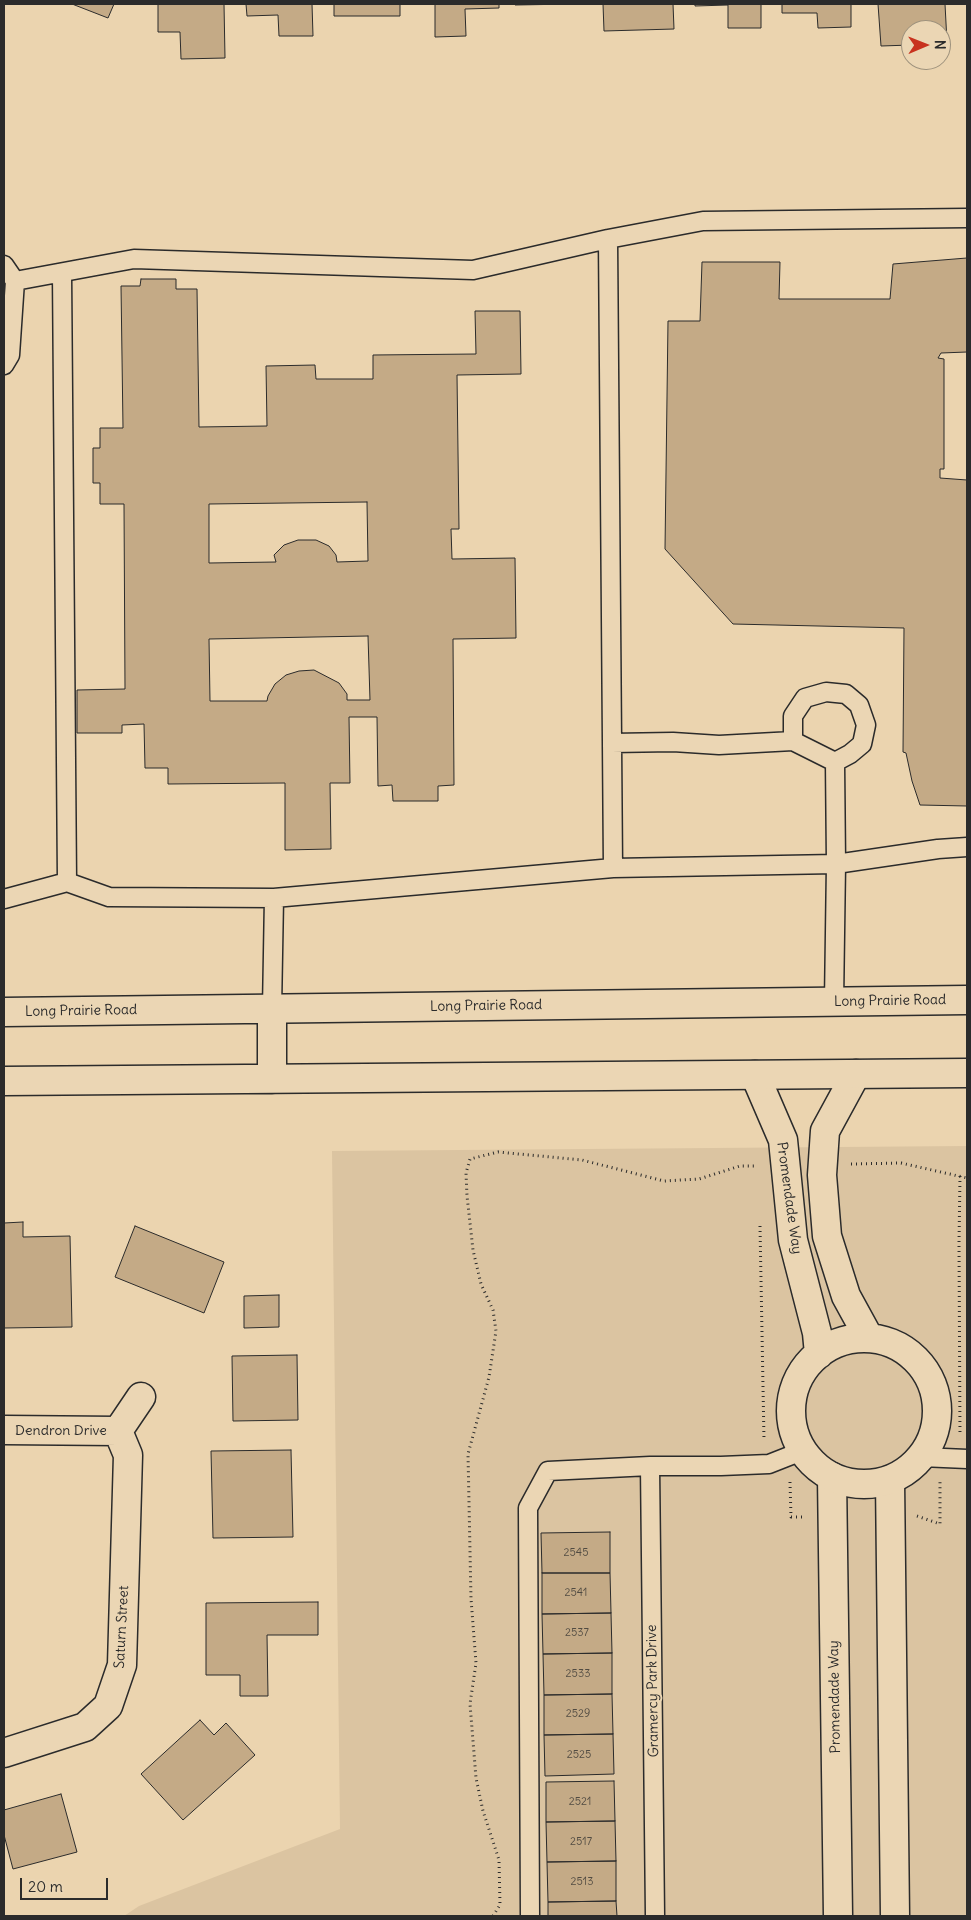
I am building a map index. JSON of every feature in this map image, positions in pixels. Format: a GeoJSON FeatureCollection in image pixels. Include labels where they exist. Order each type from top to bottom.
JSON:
{"type":"FeatureCollection","features":[{"type":"Feature","properties":{"kind":"street","name":"Long Prairie Road"},"geometry":{"type":"LineString","coordinates":[[4,1012],[967,1000]]}},
{"type":"Feature","properties":{"kind":"street"},"geometry":{"type":"LineString","coordinates":[[272,1009],[272,1079]]}},
{"type":"Feature","properties":{"kind":"street"},"geometry":{"type":"LineString","coordinates":[[4,1082],[967,1073]]}},
{"type":"Feature","properties":{"kind":"street","name":"Promendade Way"},"geometry":{"type":"LineString","coordinates":[[754,1074],[783,1140],[793,1240],[818,1333],[819,1354]]}},
{"type":"Feature","properties":{"kind":"street"},"geometry":{"type":"LineString","coordinates":[[856,1074],[825,1131],[822,1175],[827,1236],[846,1296],[869,1338]]}},
{"type":"Feature","properties":{"kind":"street"},"geometry":{"type":"LineString","coordinates":[[869,1338],[888,1342],[906,1351],[920,1364],[931,1382],[936,1400],[936,1420],[931,1440],[921,1457],[907,1471],[890,1480],[870,1484],[851,1484],[832,1477],[815,1466],[802,1451],[794,1431],[791,1410],[795,1389],[804,1369],[819,1354],[834,1344],[851,1339],[869,1338]]}},
{"type":"Feature","properties":{"kind":"street"},"geometry":{"type":"LineString","coordinates":[[118,1431],[141,1397]]}},
{"type":"Feature","properties":{"kind":"street","name":"Dendron Drive"},"geometry":{"type":"LineString","coordinates":[[4,1430],[118,1431]]}},
{"type":"Feature","properties":{"kind":"street","name":"Saturn Street"},"geometry":{"type":"LineString","coordinates":[[4,1753],[84,1727],[108,1706],[122,1665],[128,1456],[118,1431]]}},
{"type":"Feature","properties":{"kind":"street","name":"Promendade Way"},"geometry":{"type":"LineString","coordinates":[[832,1477],[838,1916]]}},
{"type":"Feature","properties":{"kind":"street"},"geometry":{"type":"LineString","coordinates":[[890,1480],[895,1916]]}},
{"type":"Feature","properties":{"kind":"lane"},"geometry":{"type":"LineString","coordinates":[[15,281],[134,259],[473,270],[608,239],[703,220],[967,218]]}},
{"type":"Feature","properties":{"kind":"lane"},"geometry":{"type":"LineString","coordinates":[[608,239],[613,868]]}},
{"type":"Feature","properties":{"kind":"lane"},"geometry":{"type":"LineString","coordinates":[[4,265],[15,281],[10,355],[4,365]]}},
{"type":"Feature","properties":{"kind":"lane"},"geometry":{"type":"LineString","coordinates":[[62,273],[67,882]]}},
{"type":"Feature","properties":{"kind":"lane"},"geometry":{"type":"LineString","coordinates":[[794,741],[793,716],[805,698],[826,692],[846,694],[859,705],[866,725],[862,744],[850,754],[835,762]]}},
{"type":"Feature","properties":{"kind":"lane"},"geometry":{"type":"LineString","coordinates":[[612,744],[673,742],[718,745],[794,741],[835,762]]}},
{"type":"Feature","properties":{"kind":"lane"},"geometry":{"type":"LineString","coordinates":[[834,1002],[835,762]]}},
{"type":"Feature","properties":{"kind":"lane"},"geometry":{"type":"LineString","coordinates":[[4,899],[67,882],[110,898],[274,898],[613,868],[836,864],[938,849],[967,847]]}},
{"type":"Feature","properties":{"kind":"lane"},"geometry":{"type":"LineString","coordinates":[[272,1009],[274,898]]}},
{"type":"Feature","properties":{"kind":"lane"},"geometry":{"type":"LineString","coordinates":[[530,1916],[528,1508],[548,1471],[650,1466],[769,1464],[802,1451]]}},
{"type":"Feature","properties":{"kind":"lane"},"geometry":{"type":"LineString","coordinates":[[921,1457],[967,1459]]}},
{"type":"Feature","properties":{"kind":"lane","name":"Gramercy Park Drive"},"geometry":{"type":"LineString","coordinates":[[650,1466],[655,1916]]}},
{"type":"Feature","properties":{"kind":"path"},"geometry":{"type":"LineString","coordinates":[[493,1916],[500,1905],[499,1860],[483,1812],[476,1778],[470,1704],[476,1663],[471,1599],[468,1454],[489,1377],[496,1331],[493,1310],[481,1284],[473,1250],[466,1173],[470,1159],[498,1152],[582,1160],[664,1181],[699,1179],[740,1166],[760,1166]]}},
{"type":"Feature","properties":{"kind":"path"},"geometry":{"type":"LineString","coordinates":[[847,1164],[901,1163],[967,1178]]}},
{"type":"Feature","properties":{"kind":"path"},"geometry":{"type":"LineString","coordinates":[[959,1439],[961,1435],[960,1176]]}},
{"type":"Feature","properties":{"kind":"path"},"geometry":{"type":"LineString","coordinates":[[760,1224],[764,1440]]}},
{"type":"Feature","properties":{"kind":"path"},"geometry":{"type":"LineString","coordinates":[[909,1516],[922,1517],[940,1524],[940,1481]]}},
{"type":"Feature","properties":{"kind":"path"},"geometry":{"type":"LineString","coordinates":[[790,1482],[791,1517],[807,1517]]}},
{"type":"Feature","properties":{"kind":"shaded area"},"geometry":{"type":"Polygon","coordinates":[[[967,1146],[967,1916],[124,1916],[139,1906],[340,1829],[332,1151],[967,1146]]]}},
{"type":"Feature","properties":{"kind":"building"},"geometry":{"type":"Polygon","coordinates":[[[72,4],[114,4],[108,18],[72,4]]]}},
{"type":"Feature","properties":{"kind":"building"},"geometry":{"type":"Polygon","coordinates":[[[158,4],[224,4],[225,58],[181,59],[180,32],[158,32],[158,4]]]}},
{"type":"Feature","properties":{"kind":"building"},"geometry":{"type":"Polygon","coordinates":[[[246,4],[312,4],[313,36],[279,36],[278,15],[247,16],[246,4]]]}},
{"type":"Feature","properties":{"kind":"building"},"geometry":{"type":"Polygon","coordinates":[[[334,4],[400,4],[400,16],[334,16],[334,4]]]}},
{"type":"Feature","properties":{"kind":"building"},"geometry":{"type":"Polygon","coordinates":[[[435,4],[499,4],[499,8],[465,9],[466,36],[435,37],[435,4]]]}},
{"type":"Feature","properties":{"kind":"building"},"geometry":{"type":"Polygon","coordinates":[[[515,4],[573,4],[515,5],[515,4]]]}},
{"type":"Feature","properties":{"kind":"building"},"geometry":{"type":"Polygon","coordinates":[[[603,4],[673,4],[674,29],[604,31],[603,4]]]}},
{"type":"Feature","properties":{"kind":"building"},"geometry":{"type":"Polygon","coordinates":[[[695,4],[761,4],[761,28],[728,28],[728,5],[695,6],[695,4]]]}},
{"type":"Feature","properties":{"kind":"building"},"geometry":{"type":"Polygon","coordinates":[[[782,4],[851,4],[851,27],[818,28],[817,13],[782,13],[782,4]]]}},
{"type":"Feature","properties":{"kind":"building"},"geometry":{"type":"Polygon","coordinates":[[[878,4],[945,4],[946,20],[901,20],[901,45],[881,46],[878,4]]]}},
{"type":"Feature","properties":{"kind":"building"},"geometry":{"type":"Polygon","coordinates":[[[967,258],[967,352],[941,353],[938,358],[944,359],[944,469],[940,469],[940,478],[967,480],[967,806],[920,805],[906,753],[903,752],[904,628],[733,624],[665,549],[668,321],[700,321],[702,262],[780,262],[779,299],[890,299],[893,264],[967,258]]]}},
{"type":"Feature","properties":{"kind":"building"},"geometry":{"type":"Polygon","coordinates":[[[141,279],[176,279],[176,289],[197,289],[199,427],[267,426],[266,366],[315,365],[316,379],[373,379],[373,355],[476,354],[475,311],[520,311],[521,374],[457,375],[459,529],[451,529],[452,559],[515,558],[516,638],[453,639],[454,785],[438,786],[438,801],[393,801],[392,785],[378,786],[377,717],[349,717],[350,783],[330,783],[331,849],[285,850],[285,783],[168,784],[168,768],[145,768],[144,724],[122,725],[122,733],[77,733],[77,690],[125,689],[124,504],[100,504],[100,483],[93,483],[93,448],[100,448],[100,428],[123,428],[121,286],[140,286],[141,279]],[[367,502],[209,504],[209,563],[276,562],[274,555],[284,545],[298,540],[316,540],[329,546],[336,555],[337,562],[368,561],[367,502]],[[368,636],[209,639],[210,701],[267,701],[275,684],[286,675],[299,671],[314,670],[339,683],[347,694],[347,700],[370,700],[368,636]]]}},
{"type":"Feature","properties":{"kind":"building"},"geometry":{"type":"Polygon","coordinates":[[[23,1222],[23,1237],[70,1236],[72,1327],[4,1328],[4,1223],[23,1222]]]}},
{"type":"Feature","properties":{"kind":"building"},"geometry":{"type":"Polygon","coordinates":[[[135,1226],[224,1262],[204,1313],[115,1277],[135,1226]]]}},
{"type":"Feature","properties":{"kind":"building"},"geometry":{"type":"Polygon","coordinates":[[[279,1295],[279,1327],[244,1328],[244,1296],[279,1295]]]}},
{"type":"Feature","properties":{"kind":"building"},"geometry":{"type":"Polygon","coordinates":[[[297,1355],[298,1420],[233,1421],[232,1356],[297,1355]]]}},
{"type":"Feature","properties":{"kind":"building"},"geometry":{"type":"Polygon","coordinates":[[[291,1450],[293,1537],[213,1538],[211,1451],[291,1450]]]}},
{"type":"Feature","properties":{"kind":"building"},"geometry":{"type":"Polygon","coordinates":[[[610,1532],[610,1573],[542,1573],[541,1533],[610,1532]]]}},
{"type":"Feature","properties":{"kind":"building"},"geometry":{"type":"Polygon","coordinates":[[[542,1573],[610,1573],[611,1613],[542,1614],[542,1573]]]}},
{"type":"Feature","properties":{"kind":"building"},"geometry":{"type":"Polygon","coordinates":[[[318,1602],[318,1635],[267,1635],[268,1696],[240,1696],[240,1675],[206,1675],[206,1603],[318,1602]]]}},
{"type":"Feature","properties":{"kind":"building"},"geometry":{"type":"Polygon","coordinates":[[[611,1613],[612,1653],[543,1654],[542,1614],[611,1613]]]}},
{"type":"Feature","properties":{"kind":"building"},"geometry":{"type":"Polygon","coordinates":[[[612,1653],[612,1694],[544,1695],[543,1654],[612,1653]]]}},
{"type":"Feature","properties":{"kind":"building"},"geometry":{"type":"Polygon","coordinates":[[[612,1694],[613,1734],[544,1735],[544,1695],[612,1694]]]}},
{"type":"Feature","properties":{"kind":"building"},"geometry":{"type":"Polygon","coordinates":[[[200,1720],[214,1735],[226,1723],[255,1755],[183,1820],[141,1774],[200,1720]]]}},
{"type":"Feature","properties":{"kind":"building"},"geometry":{"type":"Polygon","coordinates":[[[613,1734],[614,1774],[545,1776],[544,1735],[613,1734]]]}},
{"type":"Feature","properties":{"kind":"building"},"geometry":{"type":"Polygon","coordinates":[[[614,1781],[615,1821],[546,1822],[546,1782],[614,1781]]]}},
{"type":"Feature","properties":{"kind":"building"},"geometry":{"type":"Polygon","coordinates":[[[61,1794],[77,1852],[13,1869],[4,1835],[4,1810],[61,1794]]]}},
{"type":"Feature","properties":{"kind":"building"},"geometry":{"type":"Polygon","coordinates":[[[615,1821],[616,1861],[547,1862],[546,1822],[615,1821]]]}},
{"type":"Feature","properties":{"kind":"building"},"geometry":{"type":"Polygon","coordinates":[[[616,1861],[616,1901],[548,1902],[547,1862],[616,1861]]]}},
{"type":"Feature","properties":{"kind":"building"},"geometry":{"type":"Polygon","coordinates":[[[616,1901],[617,1916],[548,1916],[548,1902],[616,1901]]]}}]}
